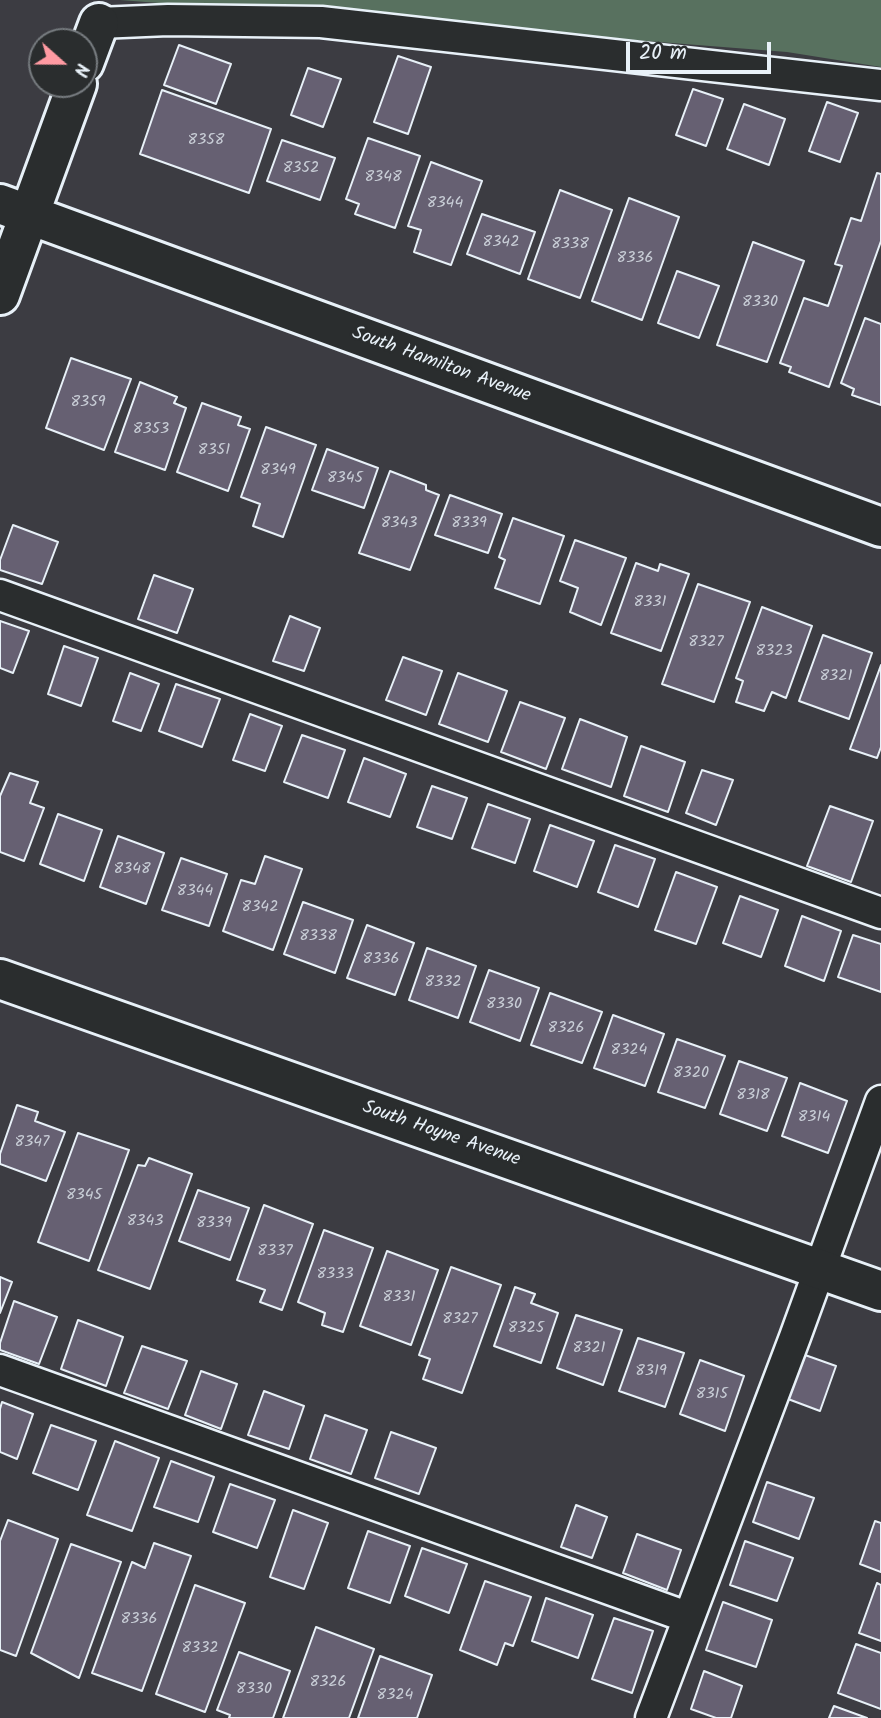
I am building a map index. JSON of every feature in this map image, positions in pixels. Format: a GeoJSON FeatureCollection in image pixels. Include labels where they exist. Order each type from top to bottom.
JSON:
{"type":"FeatureCollection","features":[{"type":"Feature","properties":{"kind":"street"},"geometry":{"type":"LineString","coordinates":[[97,28],[99,23]]}},
{"type":"Feature","properties":{"kind":"street"},"geometry":{"type":"LineString","coordinates":[[0,295],[14,209],[69,98]]}},
{"type":"Feature","properties":{"kind":"street","name":"South Hamilton Avenue"},"geometry":{"type":"LineString","coordinates":[[14,209],[881,527]]}},
{"type":"Feature","properties":{"kind":"street","name":"South Hoyne Avenue"},"geometry":{"type":"LineString","coordinates":[[0,979],[881,1291]]}},
{"type":"Feature","properties":{"kind":"lane"},"geometry":{"type":"LineString","coordinates":[[99,23],[168,20],[321,22],[881,85]]}},
{"type":"Feature","properties":{"kind":"lane"},"geometry":{"type":"LineString","coordinates":[[0,595],[881,913]]}},
{"type":"Feature","properties":{"kind":"lane"},"geometry":{"type":"LineString","coordinates":[[650,1718],[821,1270],[881,1101]]}},
{"type":"Feature","properties":{"kind":"lane"},"geometry":{"type":"LineString","coordinates":[[0,1370],[687,1617]]}},
{"type":"Feature","properties":{"kind":"green space"},"geometry":{"type":"Polygon","coordinates":[[[120,0],[881,0],[881,67],[787,52],[120,0]]]}},
{"type":"Feature","properties":{"kind":"building"},"geometry":{"type":"Polygon","coordinates":[[[179,45],[231,64],[216,104],[164,85],[179,45]]]}},
{"type":"Feature","properties":{"kind":"building"},"geometry":{"type":"Polygon","coordinates":[[[398,56],[431,67],[408,134],[374,122],[398,56]]]}},
{"type":"Feature","properties":{"kind":"building"},"geometry":{"type":"Polygon","coordinates":[[[308,68],[341,79],[323,127],[291,115],[308,68]]]}},
{"type":"Feature","properties":{"kind":"building"},"geometry":{"type":"Polygon","coordinates":[[[693,89],[723,99],[706,146],[676,135],[693,89]]]}},
{"type":"Feature","properties":{"kind":"building"},"geometry":{"type":"Polygon","coordinates":[[[162,90],[271,129],[249,193],[140,154],[162,90]]]}},
{"type":"Feature","properties":{"kind":"building"},"geometry":{"type":"Polygon","coordinates":[[[827,102],[858,113],[840,162],[809,151],[827,102]]]}},
{"type":"Feature","properties":{"kind":"building"},"geometry":{"type":"Polygon","coordinates":[[[744,104],[785,119],[769,165],[727,149],[744,104]]]}},
{"type":"Feature","properties":{"kind":"building"},"geometry":{"type":"Polygon","coordinates":[[[368,138],[420,156],[395,228],[355,214],[359,204],[346,199],[368,138]]]}},
{"type":"Feature","properties":{"kind":"building"},"geometry":{"type":"Polygon","coordinates":[[[282,140],[335,158],[320,200],[267,181],[282,140]]]}},
{"type":"Feature","properties":{"kind":"building"},"geometry":{"type":"Polygon","coordinates":[[[431,162],[482,181],[451,265],[414,252],[421,230],[408,226],[431,162]]]}},
{"type":"Feature","properties":{"kind":"building"},"geometry":{"type":"Polygon","coordinates":[[[877,173],[881,174],[881,241],[829,387],[789,372],[791,367],[780,363],[804,298],[828,306],[842,266],[835,264],[851,218],[861,221],[877,173]]]}},
{"type":"Feature","properties":{"kind":"building"},"geometry":{"type":"Polygon","coordinates":[[[560,190],[612,210],[580,298],[528,279],[560,190]]]}},
{"type":"Feature","properties":{"kind":"building"},"geometry":{"type":"Polygon","coordinates":[[[629,198],[679,217],[642,320],[592,301],[629,198]]]}},
{"type":"Feature","properties":{"kind":"building"},"geometry":{"type":"Polygon","coordinates":[[[482,214],[535,232],[520,274],[467,254],[482,214]]]}},
{"type":"Feature","properties":{"kind":"building"},"geometry":{"type":"Polygon","coordinates":[[[753,242],[804,261],[767,362],[717,345],[753,242]]]}},
{"type":"Feature","properties":{"kind":"building"},"geometry":{"type":"Polygon","coordinates":[[[677,271],[719,286],[699,338],[658,323],[677,271]]]}},
{"type":"Feature","properties":{"kind":"building"},"geometry":{"type":"Polygon","coordinates":[[[865,318],[881,324],[881,405],[852,395],[854,389],[841,383],[865,318]]]}},
{"type":"Feature","properties":{"kind":"building"},"geometry":{"type":"Polygon","coordinates":[[[71,358],[131,379],[104,450],[46,428],[71,358]]]}},
{"type":"Feature","properties":{"kind":"building"},"geometry":{"type":"Polygon","coordinates":[[[140,382],[177,397],[174,403],[186,408],[165,470],[115,452],[140,382]]]}},
{"type":"Feature","properties":{"kind":"building"},"geometry":{"type":"Polygon","coordinates":[[[202,403],[241,417],[238,425],[250,429],[228,491],[177,472],[202,403]]]}},
{"type":"Feature","properties":{"kind":"building"},"geometry":{"type":"Polygon","coordinates":[[[266,427],[316,445],[283,537],[253,526],[260,504],[241,497],[266,427]]]}},
{"type":"Feature","properties":{"kind":"building"},"geometry":{"type":"Polygon","coordinates":[[[327,449],[378,468],[364,508],[312,490],[327,449]]]}},
{"type":"Feature","properties":{"kind":"building"},"geometry":{"type":"Polygon","coordinates":[[[390,471],[426,485],[426,490],[439,495],[410,570],[359,553],[390,471]]]}},
{"type":"Feature","properties":{"kind":"building"},"geometry":{"type":"Polygon","coordinates":[[[450,495],[502,514],[488,553],[435,535],[450,495]]]}},
{"type":"Feature","properties":{"kind":"building"},"geometry":{"type":"Polygon","coordinates":[[[513,518],[564,536],[540,604],[495,588],[505,560],[499,557],[513,518]]]}},
{"type":"Feature","properties":{"kind":"building"},"geometry":{"type":"Polygon","coordinates":[[[13,525],[58,542],[42,584],[0,570],[0,560],[13,525]]]}},
{"type":"Feature","properties":{"kind":"building"},"geometry":{"type":"Polygon","coordinates":[[[575,540],[626,558],[601,625],[570,612],[578,588],[560,581],[575,540]]]}},
{"type":"Feature","properties":{"kind":"building"},"geometry":{"type":"Polygon","coordinates":[[[636,563],[658,571],[660,564],[689,574],[661,651],[611,633],[636,563]]]}},
{"type":"Feature","properties":{"kind":"building"},"geometry":{"type":"Polygon","coordinates":[[[154,575],[193,589],[177,633],[138,619],[154,575]]]}},
{"type":"Feature","properties":{"kind":"building"},"geometry":{"type":"Polygon","coordinates":[[[698,584],[750,602],[714,702],[662,684],[698,584]]]}},
{"type":"Feature","properties":{"kind":"building"},"geometry":{"type":"Polygon","coordinates":[[[762,607],[812,626],[786,698],[772,692],[764,711],[736,702],[743,681],[736,678],[762,607]]]}},
{"type":"Feature","properties":{"kind":"building"},"geometry":{"type":"Polygon","coordinates":[[[290,616],[320,628],[304,671],[273,661],[290,616]]]}},
{"type":"Feature","properties":{"kind":"building"},"geometry":{"type":"Polygon","coordinates":[[[0,621],[29,631],[13,673],[0,668],[0,621]]]}},
{"type":"Feature","properties":{"kind":"building"},"geometry":{"type":"Polygon","coordinates":[[[823,635],[872,653],[849,719],[799,701],[823,635]]]}},
{"type":"Feature","properties":{"kind":"building"},"geometry":{"type":"Polygon","coordinates":[[[64,646],[98,658],[81,706],[48,694],[64,646]]]}},
{"type":"Feature","properties":{"kind":"building"},"geometry":{"type":"Polygon","coordinates":[[[403,657],[442,671],[426,715],[386,700],[403,657]]]}},
{"type":"Feature","properties":{"kind":"building"},"geometry":{"type":"Polygon","coordinates":[[[881,665],[881,747],[877,758],[850,749],[881,665]]]}},
{"type":"Feature","properties":{"kind":"building"},"geometry":{"type":"Polygon","coordinates":[[[130,673],[159,684],[141,731],[113,721],[130,673]]]}},
{"type":"Feature","properties":{"kind":"building"},"geometry":{"type":"Polygon","coordinates":[[[458,673],[507,691],[488,742],[439,724],[458,673]]]}},
{"type":"Feature","properties":{"kind":"building"},"geometry":{"type":"Polygon","coordinates":[[[176,684],[220,699],[202,747],[159,731],[176,684]]]}},
{"type":"Feature","properties":{"kind":"building"},"geometry":{"type":"Polygon","coordinates":[[[520,702],[565,718],[546,769],[501,752],[520,702]]]}},
{"type":"Feature","properties":{"kind":"building"},"geometry":{"type":"Polygon","coordinates":[[[250,714],[282,726],[265,771],[233,760],[250,714]]]}},
{"type":"Feature","properties":{"kind":"building"},"geometry":{"type":"Polygon","coordinates":[[[580,719],[627,737],[611,787],[562,769],[580,719]]]}},
{"type":"Feature","properties":{"kind":"building"},"geometry":{"type":"Polygon","coordinates":[[[302,735],[345,750],[328,798],[284,782],[302,735]]]}},
{"type":"Feature","properties":{"kind":"building"},"geometry":{"type":"Polygon","coordinates":[[[641,746],[685,762],[668,812],[624,796],[641,746]]]}},
{"type":"Feature","properties":{"kind":"building"},"geometry":{"type":"Polygon","coordinates":[[[364,758],[406,774],[390,817],[348,802],[364,758]]]}},
{"type":"Feature","properties":{"kind":"building"},"geometry":{"type":"Polygon","coordinates":[[[702,770],[733,780],[716,825],[686,813],[702,770]]]}},
{"type":"Feature","properties":{"kind":"building"},"geometry":{"type":"Polygon","coordinates":[[[10,773],[38,782],[30,803],[44,808],[24,861],[0,852],[0,796],[10,773]]]}},
{"type":"Feature","properties":{"kind":"building"},"geometry":{"type":"Polygon","coordinates":[[[432,786],[467,798],[452,839],[417,827],[432,786]]]}},
{"type":"Feature","properties":{"kind":"building"},"geometry":{"type":"Polygon","coordinates":[[[488,804],[530,819],[515,863],[472,848],[488,804]]]}},
{"type":"Feature","properties":{"kind":"building"},"geometry":{"type":"Polygon","coordinates":[[[830,806],[873,821],[851,882],[807,866],[830,806]]]}},
{"type":"Feature","properties":{"kind":"building"},"geometry":{"type":"Polygon","coordinates":[[[58,814],[102,830],[84,881],[40,864],[58,814]]]}},
{"type":"Feature","properties":{"kind":"building"},"geometry":{"type":"Polygon","coordinates":[[[550,825],[594,841],[577,887],[534,871],[550,825]]]}},
{"type":"Feature","properties":{"kind":"building"},"geometry":{"type":"Polygon","coordinates":[[[118,836],[164,853],[146,904],[100,887],[118,836]]]}},
{"type":"Feature","properties":{"kind":"building"},"geometry":{"type":"Polygon","coordinates":[[[615,845],[655,859],[638,907],[598,892],[615,845]]]}},
{"type":"Feature","properties":{"kind":"building"},"geometry":{"type":"Polygon","coordinates":[[[265,856],[302,869],[273,950],[223,931],[241,880],[255,884],[265,856]]]}},
{"type":"Feature","properties":{"kind":"building"},"geometry":{"type":"Polygon","coordinates":[[[181,858],[227,874],[209,926],[162,910],[181,858]]]}},
{"type":"Feature","properties":{"kind":"building"},"geometry":{"type":"Polygon","coordinates":[[[676,872],[717,887],[696,944],[655,930],[676,872]]]}},
{"type":"Feature","properties":{"kind":"building"},"geometry":{"type":"Polygon","coordinates":[[[740,896],[778,910],[761,957],[723,943],[740,896]]]}},
{"type":"Feature","properties":{"kind":"building"},"geometry":{"type":"Polygon","coordinates":[[[303,902],[353,920],[335,973],[284,954],[303,902]]]}},
{"type":"Feature","properties":{"kind":"building"},"geometry":{"type":"Polygon","coordinates":[[[802,916],[841,931],[824,981],[785,966],[802,916]]]}},
{"type":"Feature","properties":{"kind":"building"},"geometry":{"type":"Polygon","coordinates":[[[367,925],[414,943],[395,995],[347,978],[367,925]]]}},
{"type":"Feature","properties":{"kind":"building"},"geometry":{"type":"Polygon","coordinates":[[[853,935],[881,944],[881,992],[838,977],[853,935]]]}},
{"type":"Feature","properties":{"kind":"building"},"geometry":{"type":"Polygon","coordinates":[[[427,948],[476,966],[458,1018],[409,1000],[427,948]]]}},
{"type":"Feature","properties":{"kind":"building"},"geometry":{"type":"Polygon","coordinates":[[[489,970],[539,988],[520,1041],[470,1022],[489,970]]]}},
{"type":"Feature","properties":{"kind":"building"},"geometry":{"type":"Polygon","coordinates":[[[550,993],[602,1012],[582,1063],[531,1045],[550,993]]]}},
{"type":"Feature","properties":{"kind":"building"},"geometry":{"type":"Polygon","coordinates":[[[613,1015],[664,1034],[645,1086],[594,1068],[613,1015]]]}},
{"type":"Feature","properties":{"kind":"building"},"geometry":{"type":"Polygon","coordinates":[[[677,1039],[725,1056],[705,1108],[658,1092],[677,1039]]]}},
{"type":"Feature","properties":{"kind":"building"},"geometry":{"type":"Polygon","coordinates":[[[739,1061],[787,1078],[767,1131],[720,1114],[739,1061]]]}},
{"type":"Feature","properties":{"kind":"building"},"geometry":{"type":"Polygon","coordinates":[[[800,1083],[847,1101],[828,1153],[782,1136],[800,1083]]]}},
{"type":"Feature","properties":{"kind":"building"},"geometry":{"type":"Polygon","coordinates":[[[17,1105],[38,1112],[35,1121],[65,1132],[46,1181],[0,1164],[0,1154],[17,1105]]]}},
{"type":"Feature","properties":{"kind":"building"},"geometry":{"type":"Polygon","coordinates":[[[78,1133],[129,1150],[89,1261],[38,1242],[78,1133]]]}},
{"type":"Feature","properties":{"kind":"building"},"geometry":{"type":"Polygon","coordinates":[[[149,1158],[192,1174],[150,1289],[98,1270],[138,1165],[145,1166],[149,1158]]]}},
{"type":"Feature","properties":{"kind":"building"},"geometry":{"type":"Polygon","coordinates":[[[198,1190],[249,1208],[230,1260],[179,1241],[198,1190]]]}},
{"type":"Feature","properties":{"kind":"building"},"geometry":{"type":"Polygon","coordinates":[[[264,1205],[313,1224],[282,1310],[260,1302],[265,1290],[237,1280],[264,1205]]]}},
{"type":"Feature","properties":{"kind":"building"},"geometry":{"type":"Polygon","coordinates":[[[324,1230],[373,1248],[343,1332],[322,1325],[325,1313],[298,1302],[324,1230]]]}},
{"type":"Feature","properties":{"kind":"building"},"geometry":{"type":"Polygon","coordinates":[[[387,1251],[438,1270],[411,1345],[360,1326],[387,1251]]]}},
{"type":"Feature","properties":{"kind":"building"},"geometry":{"type":"Polygon","coordinates":[[[451,1267],[501,1285],[462,1393],[423,1379],[430,1359],[419,1355],[451,1267]]]}},
{"type":"Feature","properties":{"kind":"building"},"geometry":{"type":"Polygon","coordinates":[[[0,1277],[12,1282],[0,1313],[0,1277]]]}},
{"type":"Feature","properties":{"kind":"building"},"geometry":{"type":"Polygon","coordinates":[[[515,1287],[535,1294],[531,1303],[558,1313],[541,1363],[494,1346],[515,1287]]]}},
{"type":"Feature","properties":{"kind":"building"},"geometry":{"type":"Polygon","coordinates":[[[14,1301],[57,1317],[39,1364],[0,1350],[14,1301]]]}},
{"type":"Feature","properties":{"kind":"building"},"geometry":{"type":"Polygon","coordinates":[[[576,1315],[622,1330],[603,1385],[557,1368],[576,1315]]]}},
{"type":"Feature","properties":{"kind":"building"},"geometry":{"type":"Polygon","coordinates":[[[78,1320],[123,1337],[106,1386],[61,1369],[78,1320]]]}},
{"type":"Feature","properties":{"kind":"building"},"geometry":{"type":"Polygon","coordinates":[[[638,1338],[684,1353],[665,1407],[619,1391],[638,1338]]]}},
{"type":"Feature","properties":{"kind":"building"},"geometry":{"type":"Polygon","coordinates":[[[142,1346],[187,1361],[168,1409],[124,1393],[142,1346]]]}},
{"type":"Feature","properties":{"kind":"building"},"geometry":{"type":"Polygon","coordinates":[[[805,1355],[836,1366],[820,1411],[788,1399],[805,1355]]]}},
{"type":"Feature","properties":{"kind":"building"},"geometry":{"type":"Polygon","coordinates":[[[700,1360],[744,1376],[725,1431],[680,1414],[700,1360]]]}},
{"type":"Feature","properties":{"kind":"building"},"geometry":{"type":"Polygon","coordinates":[[[201,1371],[237,1384],[221,1429],[185,1415],[201,1371]]]}},
{"type":"Feature","properties":{"kind":"building"},"geometry":{"type":"Polygon","coordinates":[[[264,1391],[304,1406],[289,1449],[248,1435],[264,1391]]]}},
{"type":"Feature","properties":{"kind":"building"},"geometry":{"type":"Polygon","coordinates":[[[2,1402],[33,1414],[17,1459],[0,1452],[2,1402]]]}},
{"type":"Feature","properties":{"kind":"building"},"geometry":{"type":"Polygon","coordinates":[[[325,1415],[367,1430],[351,1474],[310,1459],[325,1415]]]}},
{"type":"Feature","properties":{"kind":"building"},"geometry":{"type":"Polygon","coordinates":[[[51,1425],[96,1441],[78,1490],[33,1473],[51,1425]]]}},
{"type":"Feature","properties":{"kind":"building"},"geometry":{"type":"Polygon","coordinates":[[[391,1432],[436,1448],[419,1494],[375,1478],[391,1432]]]}},
{"type":"Feature","properties":{"kind":"building"},"geometry":{"type":"Polygon","coordinates":[[[115,1441],[159,1458],[132,1531],[87,1515],[115,1441]]]}},
{"type":"Feature","properties":{"kind":"building"},"geometry":{"type":"Polygon","coordinates":[[[171,1461],[214,1477],[198,1522],[154,1507],[171,1461]]]}},
{"type":"Feature","properties":{"kind":"building"},"geometry":{"type":"Polygon","coordinates":[[[767,1482],[814,1498],[799,1539],[753,1522],[767,1482]]]}},
{"type":"Feature","properties":{"kind":"building"},"geometry":{"type":"Polygon","coordinates":[[[230,1484],[275,1500],[257,1548],[213,1532],[230,1484]]]}},
{"type":"Feature","properties":{"kind":"building"},"geometry":{"type":"Polygon","coordinates":[[[576,1505],[607,1517],[592,1558],[561,1547],[576,1505]]]}},
{"type":"Feature","properties":{"kind":"building"},"geometry":{"type":"Polygon","coordinates":[[[293,1510],[328,1523],[304,1589],[270,1577],[293,1510]]]}},
{"type":"Feature","properties":{"kind":"building"},"geometry":{"type":"Polygon","coordinates":[[[8,1520],[58,1539],[16,1656],[0,1650],[0,1541],[8,1520]]]}},
{"type":"Feature","properties":{"kind":"building"},"geometry":{"type":"Polygon","coordinates":[[[875,1521],[881,1523],[881,1572],[860,1564],[875,1521]]]}},
{"type":"Feature","properties":{"kind":"building"},"geometry":{"type":"Polygon","coordinates":[[[368,1531],[410,1546],[390,1603],[348,1588],[368,1531]]]}},
{"type":"Feature","properties":{"kind":"building"},"geometry":{"type":"Polygon","coordinates":[[[637,1534],[681,1550],[667,1590],[623,1573],[637,1534]]]}},
{"type":"Feature","properties":{"kind":"building"},"geometry":{"type":"Polygon","coordinates":[[[745,1541],[793,1558],[777,1601],[730,1585],[745,1541]]]}},
{"type":"Feature","properties":{"kind":"building"},"geometry":{"type":"Polygon","coordinates":[[[154,1543],[191,1556],[142,1691],[92,1673],[132,1562],[145,1568],[154,1543]]]}},
{"type":"Feature","properties":{"kind":"building"},"geometry":{"type":"Polygon","coordinates":[[[71,1544],[121,1562],[79,1678],[31,1653],[71,1544]]]}},
{"type":"Feature","properties":{"kind":"building"},"geometry":{"type":"Polygon","coordinates":[[[422,1548],[467,1564],[449,1613],[405,1596],[422,1548]]]}},
{"type":"Feature","properties":{"kind":"building"},"geometry":{"type":"Polygon","coordinates":[[[485,1581],[531,1597],[513,1646],[505,1643],[497,1665],[460,1650],[485,1581]]]}},
{"type":"Feature","properties":{"kind":"building"},"geometry":{"type":"Polygon","coordinates":[[[877,1583],[881,1585],[881,1641],[859,1633],[877,1583]]]}},
{"type":"Feature","properties":{"kind":"building"},"geometry":{"type":"Polygon","coordinates":[[[195,1585],[245,1603],[205,1712],[156,1694],[195,1585]]]}},
{"type":"Feature","properties":{"kind":"building"},"geometry":{"type":"Polygon","coordinates":[[[546,1598],[593,1615],[578,1658],[532,1641],[546,1598]]]}},
{"type":"Feature","properties":{"kind":"building"},"geometry":{"type":"Polygon","coordinates":[[[723,1602],[772,1620],[756,1667],[706,1650],[723,1602]]]}},
{"type":"Feature","properties":{"kind":"building"},"geometry":{"type":"Polygon","coordinates":[[[614,1618],[653,1631],[632,1693],[592,1679],[614,1618]]]}},
{"type":"Feature","properties":{"kind":"building"},"geometry":{"type":"Polygon","coordinates":[[[316,1627],[374,1649],[349,1718],[283,1718],[316,1627]]]}},
{"type":"Feature","properties":{"kind":"building"},"geometry":{"type":"Polygon","coordinates":[[[856,1644],[881,1653],[881,1709],[838,1693],[856,1644]]]}},
{"type":"Feature","properties":{"kind":"building"},"geometry":{"type":"Polygon","coordinates":[[[239,1652],[290,1671],[273,1718],[229,1718],[230,1715],[217,1710],[239,1652]]]}},
{"type":"Feature","properties":{"kind":"building"},"geometry":{"type":"Polygon","coordinates":[[[380,1656],[432,1675],[417,1718],[358,1718],[380,1656]]]}},
{"type":"Feature","properties":{"kind":"building"},"geometry":{"type":"Polygon","coordinates":[[[704,1671],[742,1686],[731,1718],[716,1718],[691,1709],[704,1671]]]}},
{"type":"Feature","properties":{"kind":"building"},"geometry":{"type":"Polygon","coordinates":[[[834,1706],[867,1718],[829,1718],[834,1706]]]}}]}
